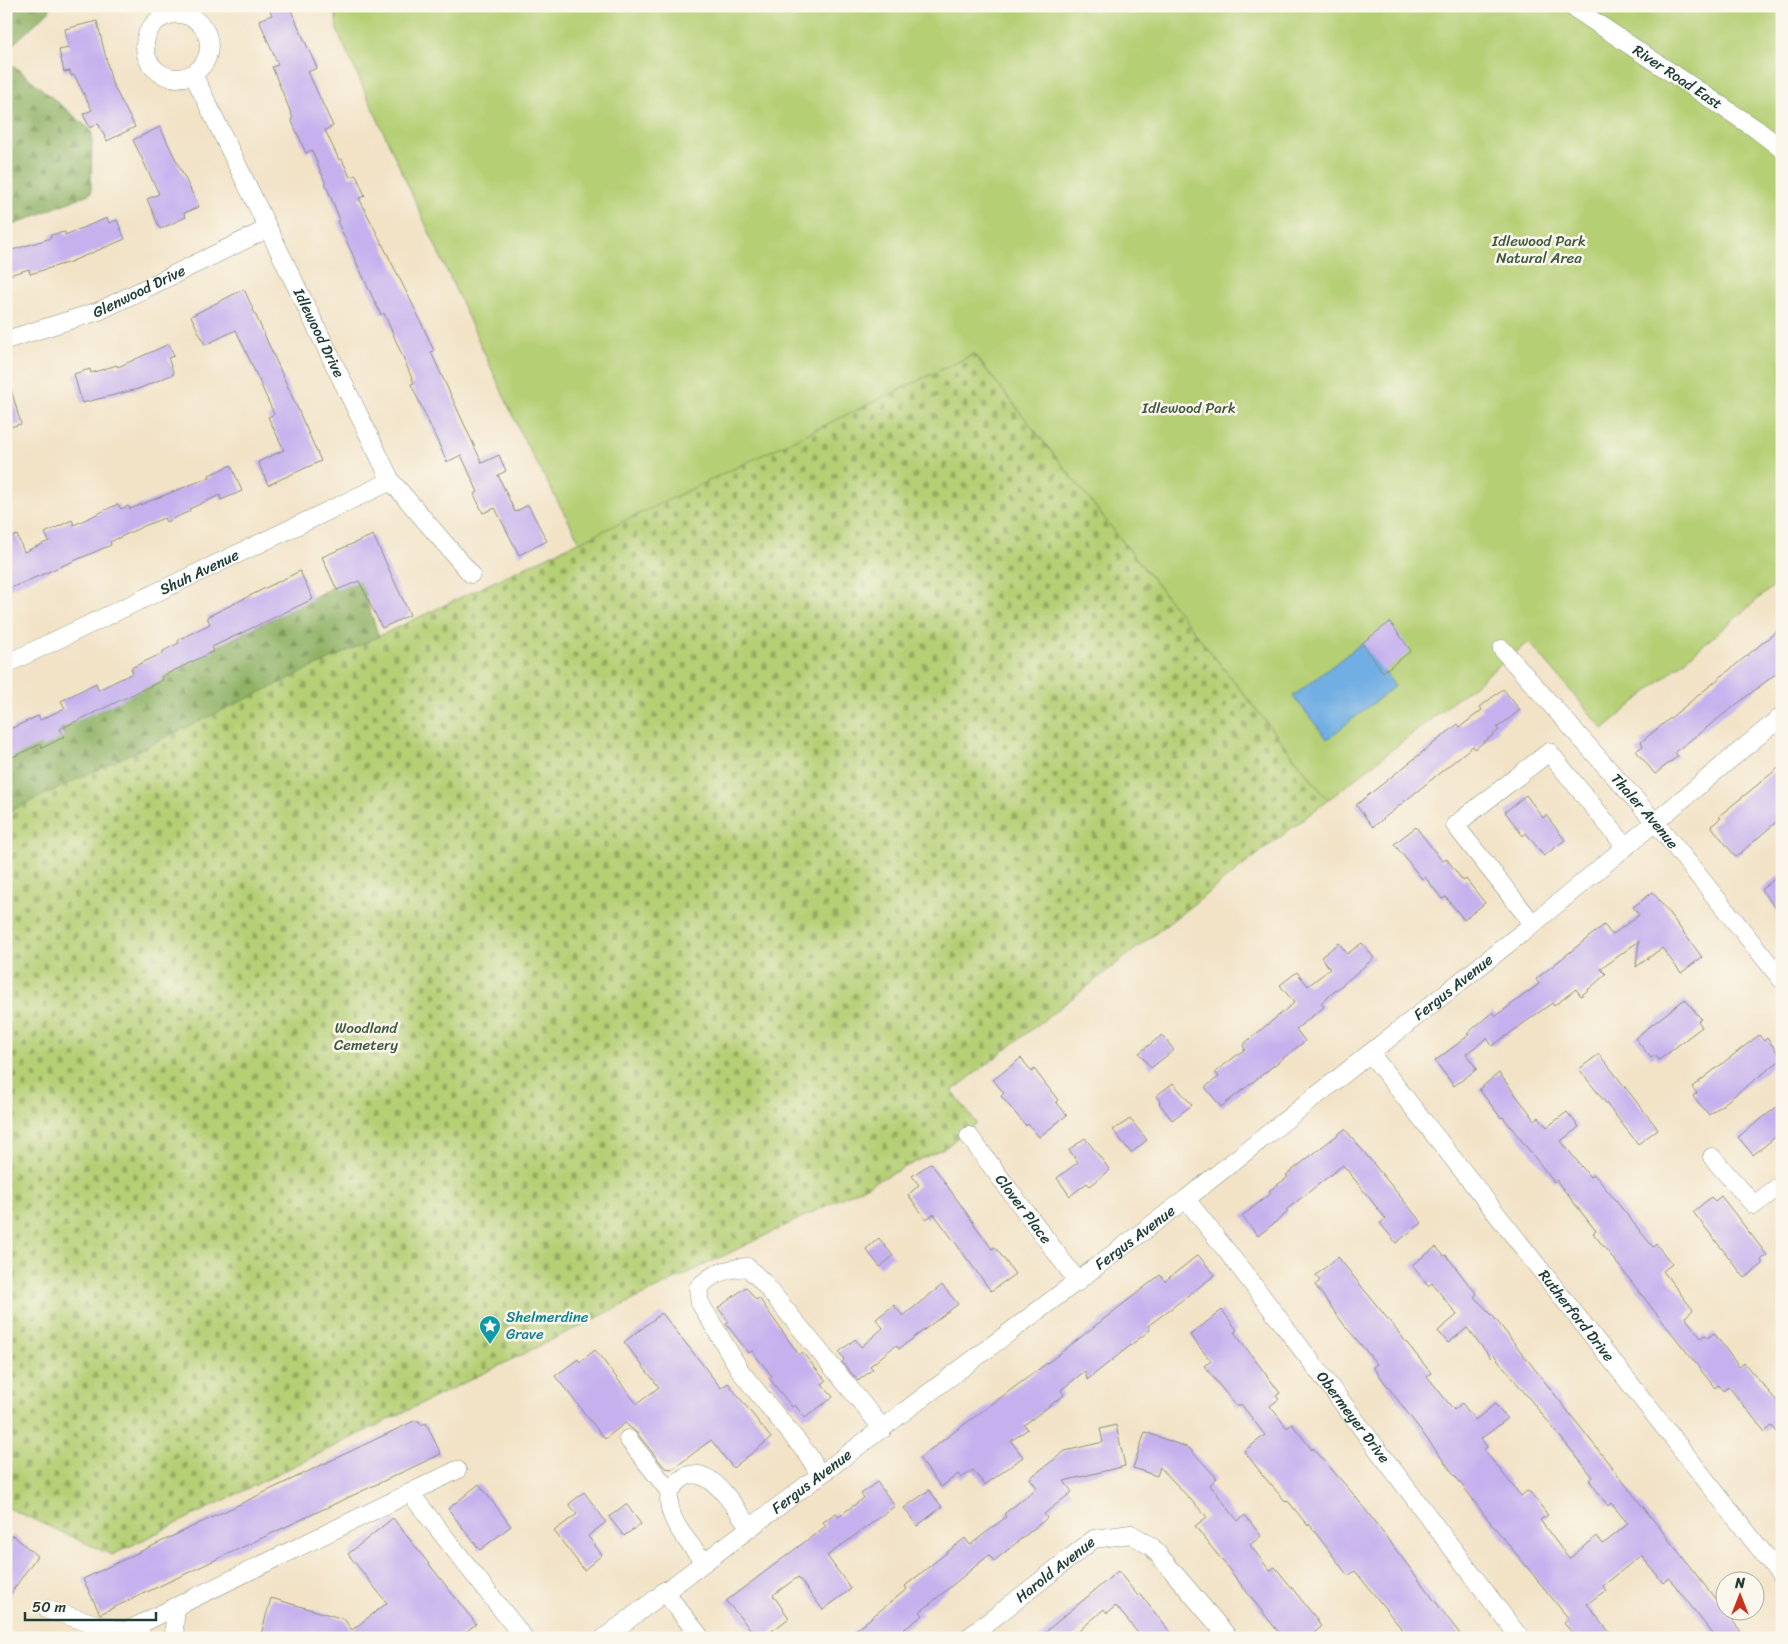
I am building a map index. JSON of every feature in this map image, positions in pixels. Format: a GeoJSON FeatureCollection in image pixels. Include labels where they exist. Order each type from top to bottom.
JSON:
{"type":"FeatureCollection","features":[{"type":"Feature","properties":{"kind":"street","name":"River Road East"},"geometry":{"type":"LineString","coordinates":[[1571,6],[1756,129],[1782,150]]}},
{"type":"Feature","properties":{"kind":"street","name":"Idlewood Drive"},"geometry":{"type":"LineString","coordinates":[[193,74],[391,481],[471,574]]}},
{"type":"Feature","properties":{"kind":"street","name":"Glenwood Drive"},"geometry":{"type":"LineString","coordinates":[[6,340],[99,311],[267,229]]}},
{"type":"Feature","properties":{"kind":"street","name":"Shuh Avenue"},"geometry":{"type":"LineString","coordinates":[[6,664],[391,481]]}},
{"type":"Feature","properties":{"kind":"street","name":"Thaler Avenue"},"geometry":{"type":"LineString","coordinates":[[1502,649],[1656,823],[1781,978]]}},
{"type":"Feature","properties":{"kind":"street","name":"Fergus Avenue"},"geometry":{"type":"LineString","coordinates":[[604,1638],[1186,1199],[1533,924],[1782,716]]}},
{"type":"Feature","properties":{"kind":"street"},"geometry":{"type":"LineString","coordinates":[[1533,924],[1455,825],[1549,752],[1626,847]]}},
{"type":"Feature","properties":{"kind":"street","name":"Rutherford Drive"},"geometry":{"type":"LineString","coordinates":[[1370,1054],[1782,1577]]}},
{"type":"Feature","properties":{"kind":"street","name":"Clover Place"},"geometry":{"type":"LineString","coordinates":[[969,1136],[1078,1282]]}},
{"type":"Feature","properties":{"kind":"street"},"geometry":{"type":"LineString","coordinates":[[1712,1157],[1754,1205],[1782,1184]]}},
{"type":"Feature","properties":{"kind":"street","name":"Obermeyer Drive"},"geometry":{"type":"LineString","coordinates":[[1186,1199],[1248,1278],[1520,1638]]}},
{"type":"Feature","properties":{"kind":"street"},"geometry":{"type":"LineString","coordinates":[[820,1475],[809,1456],[741,1372],[700,1303],[698,1288],[709,1276],[736,1268],[747,1267],[762,1281],[883,1429]]}},
{"type":"Feature","properties":{"kind":"street"},"geometry":{"type":"LineString","coordinates":[[628,1439],[670,1492]]}},
{"type":"Feature","properties":{"kind":"street"},"geometry":{"type":"LineString","coordinates":[[124,1632],[456,1470]]}},
{"type":"Feature","properties":{"kind":"street"},"geometry":{"type":"LineString","coordinates":[[704,1562],[670,1513],[667,1503],[670,1492],[678,1479],[691,1474],[710,1479],[750,1527]]}},
{"type":"Feature","properties":{"kind":"street"},"geometry":{"type":"LineString","coordinates":[[410,1493],[524,1638]]}},
{"type":"Feature","properties":{"kind":"street","name":"Harold Avenue"},"geometry":{"type":"LineString","coordinates":[[968,1638],[1094,1539],[1131,1534],[1152,1547],[1229,1638]]}},
{"type":"Feature","properties":{"kind":"street"},"geometry":{"type":"LineString","coordinates":[[664,1591],[701,1638]]}},
{"type":"Feature","properties":{"kind":"street"},"geometry":{"type":"LineString","coordinates":[[176,1606],[174,1629],[177,1638]]}},
{"type":"Feature","properties":{"kind":"street"},"geometry":{"type":"LineString","coordinates":[[48,1610],[144,1638]]}},
{"type":"Feature","properties":{"kind":"green space"},"geometry":{"type":"Polygon","coordinates":[[[6,6],[51,6],[49,11],[10,47],[6,46],[6,6]]]}},
{"type":"Feature","properties":{"kind":"green space"},"geometry":{"type":"Polygon","coordinates":[[[6,6],[14,6],[11,37],[6,27],[6,6]]]}},
{"type":"Feature","properties":{"kind":"green space","name":"Idlewood Park Natural Area"},"geometry":{"type":"Polygon","coordinates":[[[335,6],[1782,6],[1782,579],[1603,729],[1529,642],[1328,800],[974,354],[580,542],[524,440],[337,30],[335,6]]]}},
{"type":"Feature","properties":{"kind":"green space"},"geometry":{"type":"Polygon","coordinates":[[[6,59],[92,131],[91,193],[6,228],[6,59]]]}},
{"type":"Feature","properties":{"kind":"green space","name":"Woodland Cemetery"},"geometry":{"type":"Polygon","coordinates":[[[974,354],[1328,800],[952,1091],[976,1123],[946,1147],[112,1555],[6,1507],[6,813],[974,354]]]}},
{"type":"Feature","properties":{"kind":"green space"},"geometry":{"type":"Polygon","coordinates":[[[358,574],[390,671],[6,929],[6,756],[358,574]]]}},
{"type":"Feature","properties":{"kind":"water"},"geometry":{"type":"Polygon","coordinates":[[[1362,643],[1395,686],[1327,739],[1293,696],[1362,643]]]}},
{"type":"Feature","properties":{"kind":"building"},"geometry":{"type":"Polygon","coordinates":[[[268,6],[289,6],[317,68],[308,72],[333,126],[325,130],[339,160],[342,159],[350,177],[356,175],[365,196],[359,198],[416,311],[434,351],[431,352],[482,463],[499,455],[506,471],[498,475],[515,512],[528,505],[547,541],[519,555],[495,508],[483,513],[474,494],[478,492],[461,455],[447,462],[411,384],[414,383],[384,313],[381,315],[337,221],[340,220],[312,150],[306,153],[291,119],[293,118],[272,67],[278,65],[259,20],[272,15],[268,6]]]}},
{"type":"Feature","properties":{"kind":"building"},"geometry":{"type":"Polygon","coordinates":[[[97,21],[112,83],[135,127],[107,141],[98,123],[90,128],[83,114],[92,110],[74,75],[71,76],[70,71],[64,72],[59,50],[69,48],[65,29],[97,21]]]}},
{"type":"Feature","properties":{"kind":"building"},"geometry":{"type":"Polygon","coordinates":[[[160,127],[199,207],[184,213],[186,217],[160,229],[147,199],[159,194],[133,140],[160,127]]]}},
{"type":"Feature","properties":{"kind":"building"},"geometry":{"type":"Polygon","coordinates":[[[107,218],[109,223],[117,220],[125,239],[70,262],[30,274],[29,269],[6,276],[6,252],[51,238],[50,235],[65,232],[65,235],[107,218]]]}},
{"type":"Feature","properties":{"kind":"building"},"geometry":{"type":"Polygon","coordinates":[[[244,289],[321,461],[268,485],[258,462],[284,450],[268,417],[274,414],[236,330],[205,345],[191,316],[244,289]]]}},
{"type":"Feature","properties":{"kind":"building"},"geometry":{"type":"Polygon","coordinates":[[[169,344],[174,356],[168,358],[174,374],[138,389],[82,403],[74,374],[90,369],[91,373],[117,365],[118,367],[169,344]]]}},
{"type":"Feature","properties":{"kind":"building"},"geometry":{"type":"Polygon","coordinates":[[[6,386],[10,386],[21,424],[6,428],[6,386]]]}},
{"type":"Feature","properties":{"kind":"building"},"geometry":{"type":"Polygon","coordinates":[[[231,465],[242,491],[221,500],[220,495],[166,522],[164,518],[144,526],[110,542],[111,545],[6,590],[6,539],[17,535],[24,552],[49,541],[45,533],[72,520],[74,525],[118,504],[121,509],[128,506],[130,509],[210,477],[209,475],[231,465]]]}},
{"type":"Feature","properties":{"kind":"building"},"geometry":{"type":"Polygon","coordinates":[[[373,535],[410,615],[382,628],[359,581],[337,590],[322,557],[373,535]]]}},
{"type":"Feature","properties":{"kind":"building"},"geometry":{"type":"Polygon","coordinates":[[[300,571],[313,599],[212,647],[214,651],[161,677],[163,680],[60,729],[64,737],[42,748],[41,744],[6,760],[6,731],[38,716],[40,720],[65,708],[61,701],[96,683],[98,690],[133,673],[131,668],[163,653],[163,651],[179,643],[178,640],[210,624],[207,617],[300,571]]]}},
{"type":"Feature","properties":{"kind":"building"},"geometry":{"type":"Polygon","coordinates":[[[1390,622],[1411,651],[1383,672],[1362,643],[1390,622]]]}},
{"type":"Feature","properties":{"kind":"building"},"geometry":{"type":"Polygon","coordinates":[[[1782,627],[1782,669],[1675,752],[1678,756],[1655,774],[1636,751],[1643,746],[1641,742],[1782,627]]]}},
{"type":"Feature","properties":{"kind":"building"},"geometry":{"type":"Polygon","coordinates":[[[1503,689],[1520,710],[1497,728],[1499,730],[1475,749],[1473,746],[1373,827],[1356,805],[1458,724],[1460,727],[1482,710],[1480,707],[1503,689]]]}},
{"type":"Feature","properties":{"kind":"building"},"geometry":{"type":"Polygon","coordinates":[[[1782,765],[1782,817],[1736,857],[1711,826],[1721,818],[1719,816],[1782,765]]]}},
{"type":"Feature","properties":{"kind":"building"},"geometry":{"type":"Polygon","coordinates":[[[1526,795],[1543,818],[1546,815],[1565,840],[1544,856],[1526,833],[1523,836],[1505,812],[1526,795]]]}},
{"type":"Feature","properties":{"kind":"building"},"geometry":{"type":"Polygon","coordinates":[[[1416,827],[1442,861],[1446,858],[1463,881],[1466,879],[1485,903],[1464,920],[1446,897],[1442,899],[1425,877],[1422,879],[1394,844],[1416,827]]]}},
{"type":"Feature","properties":{"kind":"building"},"geometry":{"type":"Polygon","coordinates":[[[1782,873],[1782,916],[1761,890],[1782,873]]]}},
{"type":"Feature","properties":{"kind":"building"},"geometry":{"type":"Polygon","coordinates":[[[1653,892],[1702,957],[1681,973],[1662,948],[1636,967],[1639,941],[1601,969],[1606,974],[1581,996],[1576,989],[1554,1006],[1552,1003],[1492,1046],[1487,1038],[1466,1054],[1477,1069],[1454,1086],[1435,1061],[1469,1035],[1467,1034],[1493,1012],[1496,1016],[1539,984],[1536,979],[1604,925],[1612,935],[1639,915],[1633,907],[1653,892]]]}},
{"type":"Feature","properties":{"kind":"building"},"geometry":{"type":"Polygon","coordinates":[[[1339,943],[1347,954],[1362,943],[1374,958],[1321,1003],[1324,1007],[1296,1029],[1305,1041],[1221,1107],[1205,1087],[1219,1077],[1215,1072],[1245,1049],[1243,1046],[1246,1042],[1294,1003],[1280,985],[1297,972],[1308,986],[1330,969],[1321,957],[1339,943]]]}},
{"type":"Feature","properties":{"kind":"building"},"geometry":{"type":"Polygon","coordinates":[[[1685,999],[1701,1019],[1698,1021],[1702,1027],[1659,1060],[1655,1055],[1651,1058],[1635,1038],[1685,999]]]}},
{"type":"Feature","properties":{"kind":"building"},"geometry":{"type":"Polygon","coordinates":[[[1162,1035],[1174,1050],[1151,1068],[1139,1053],[1162,1035]]]}},
{"type":"Feature","properties":{"kind":"building"},"geometry":{"type":"Polygon","coordinates":[[[1759,1035],[1764,1041],[1767,1038],[1782,1059],[1709,1115],[1693,1096],[1697,1093],[1692,1087],[1759,1035]]]}},
{"type":"Feature","properties":{"kind":"building"},"geometry":{"type":"Polygon","coordinates":[[[1599,1054],[1658,1129],[1638,1144],[1579,1069],[1599,1054]]]}},
{"type":"Feature","properties":{"kind":"building"},"geometry":{"type":"Polygon","coordinates":[[[1021,1058],[1032,1072],[1034,1069],[1067,1115],[1039,1137],[1028,1124],[1026,1126],[1001,1096],[1004,1093],[993,1080],[1021,1058]]]}},
{"type":"Feature","properties":{"kind":"building"},"geometry":{"type":"Polygon","coordinates":[[[1499,1073],[1535,1120],[1539,1117],[1547,1127],[1567,1112],[1579,1127],[1561,1141],[1590,1177],[1594,1174],[1653,1247],[1656,1244],[1672,1264],[1663,1271],[1693,1310],[1685,1317],[1701,1338],[1705,1335],[1708,1338],[1714,1333],[1739,1367],[1744,1363],[1782,1407],[1782,1438],[1772,1426],[1765,1432],[1728,1386],[1723,1391],[1718,1385],[1715,1388],[1593,1233],[1596,1231],[1556,1180],[1554,1182],[1503,1117],[1501,1118],[1479,1089],[1499,1073]]]}},
{"type":"Feature","properties":{"kind":"building"},"geometry":{"type":"Polygon","coordinates":[[[1173,1083],[1192,1105],[1172,1120],[1156,1096],[1173,1083]]]}},
{"type":"Feature","properties":{"kind":"building"},"geometry":{"type":"Polygon","coordinates":[[[1782,1103],[1782,1132],[1753,1155],[1738,1137],[1782,1103]]]}},
{"type":"Feature","properties":{"kind":"building"},"geometry":{"type":"Polygon","coordinates":[[[1130,1119],[1147,1140],[1131,1153],[1113,1130],[1130,1119]]]}},
{"type":"Feature","properties":{"kind":"building"},"geometry":{"type":"Polygon","coordinates":[[[1345,1129],[1422,1223],[1396,1243],[1380,1223],[1386,1219],[1343,1165],[1286,1210],[1288,1212],[1258,1236],[1242,1216],[1271,1193],[1269,1191],[1288,1177],[1286,1175],[1345,1129]]]}},
{"type":"Feature","properties":{"kind":"building"},"geometry":{"type":"Polygon","coordinates":[[[1085,1138],[1110,1170],[1090,1186],[1087,1183],[1070,1196],[1057,1178],[1078,1162],[1069,1150],[1085,1138]]]}},
{"type":"Feature","properties":{"kind":"building"},"geometry":{"type":"Polygon","coordinates":[[[931,1163],[992,1249],[995,1247],[1015,1274],[991,1291],[934,1214],[926,1219],[908,1195],[919,1185],[912,1176],[931,1163]]]}},
{"type":"Feature","properties":{"kind":"building"},"geometry":{"type":"Polygon","coordinates":[[[1721,1196],[1767,1255],[1761,1260],[1763,1264],[1745,1278],[1693,1212],[1711,1197],[1715,1201],[1721,1196]]]}},
{"type":"Feature","properties":{"kind":"building"},"geometry":{"type":"Polygon","coordinates":[[[879,1238],[893,1256],[880,1267],[866,1249],[879,1238]]]}},
{"type":"Feature","properties":{"kind":"building"},"geometry":{"type":"Polygon","coordinates":[[[1436,1247],[1444,1256],[1446,1255],[1477,1294],[1474,1297],[1493,1316],[1716,1600],[1716,1622],[1733,1622],[1746,1638],[1716,1638],[1669,1578],[1663,1583],[1641,1555],[1603,1586],[1606,1590],[1587,1604],[1614,1638],[1576,1638],[1564,1623],[1569,1619],[1483,1513],[1373,1367],[1377,1364],[1345,1326],[1315,1285],[1320,1281],[1316,1275],[1338,1257],[1431,1373],[1427,1376],[1454,1410],[1462,1403],[1475,1420],[1495,1404],[1507,1419],[1481,1439],[1487,1447],[1484,1450],[1521,1496],[1527,1491],[1531,1493],[1548,1515],[1540,1520],[1569,1559],[1596,1536],[1603,1544],[1628,1524],[1611,1503],[1608,1506],[1589,1480],[1593,1477],[1494,1355],[1491,1358],[1467,1328],[1448,1343],[1438,1331],[1457,1315],[1432,1283],[1428,1286],[1412,1265],[1436,1247]]]}},
{"type":"Feature","properties":{"kind":"building"},"geometry":{"type":"Polygon","coordinates":[[[1198,1255],[1215,1275],[1148,1326],[1150,1330],[1087,1380],[1085,1371],[1061,1390],[1064,1395],[1024,1425],[1028,1429],[1011,1441],[1023,1457],[985,1485],[973,1470],[961,1478],[958,1474],[941,1487],[919,1458],[1058,1355],[1160,1275],[1165,1281],[1198,1255]]]}},
{"type":"Feature","properties":{"kind":"building"},"geometry":{"type":"Polygon","coordinates":[[[942,1285],[958,1304],[899,1349],[896,1345],[870,1366],[873,1369],[858,1381],[842,1362],[844,1359],[839,1352],[855,1339],[861,1347],[883,1328],[876,1319],[894,1305],[903,1316],[942,1285]]]}},
{"type":"Feature","properties":{"kind":"building"},"geometry":{"type":"Polygon","coordinates":[[[746,1287],[756,1300],[759,1298],[799,1355],[802,1352],[826,1381],[822,1384],[833,1397],[805,1418],[795,1405],[792,1407],[769,1378],[772,1376],[752,1351],[749,1353],[726,1324],[729,1322],[718,1308],[746,1287]]]}},
{"type":"Feature","properties":{"kind":"building"},"geometry":{"type":"Polygon","coordinates":[[[1222,1310],[1237,1330],[1234,1332],[1280,1393],[1276,1396],[1279,1399],[1270,1406],[1287,1428],[1292,1424],[1312,1450],[1313,1448],[1355,1496],[1463,1638],[1409,1638],[1355,1571],[1348,1576],[1309,1524],[1308,1526],[1288,1501],[1286,1502],[1244,1451],[1265,1435],[1241,1404],[1237,1407],[1204,1366],[1211,1361],[1190,1335],[1222,1310]]]}},
{"type":"Feature","properties":{"kind":"building"},"geometry":{"type":"Polygon","coordinates":[[[662,1313],[721,1388],[728,1383],[771,1438],[733,1468],[711,1440],[673,1469],[665,1468],[636,1432],[625,1423],[605,1439],[555,1376],[578,1359],[580,1362],[595,1350],[637,1404],[659,1387],[624,1342],[662,1313]]]}},
{"type":"Feature","properties":{"kind":"building"},"geometry":{"type":"Polygon","coordinates":[[[414,1421],[419,1421],[421,1425],[426,1423],[441,1454],[100,1614],[83,1579],[414,1421]]]}},
{"type":"Feature","properties":{"kind":"building"},"geometry":{"type":"Polygon","coordinates":[[[1116,1425],[1125,1466],[1064,1481],[1072,1492],[1044,1514],[1047,1518],[994,1561],[989,1555],[920,1612],[923,1615],[897,1635],[894,1632],[886,1638],[846,1638],[907,1589],[905,1586],[965,1538],[970,1545],[1006,1517],[1004,1514],[1037,1488],[1030,1478],[1065,1451],[1103,1442],[1100,1429],[1116,1425]]]}},
{"type":"Feature","properties":{"kind":"building"},"geometry":{"type":"Polygon","coordinates":[[[1145,1432],[1189,1448],[1217,1478],[1210,1485],[1238,1521],[1245,1515],[1261,1536],[1250,1545],[1270,1571],[1275,1567],[1316,1618],[1321,1627],[1315,1632],[1319,1638],[1283,1638],[1195,1526],[1207,1517],[1160,1467],[1157,1476],[1133,1468],[1145,1432]]]}},
{"type":"Feature","properties":{"kind":"building"},"geometry":{"type":"Polygon","coordinates":[[[877,1482],[895,1506],[827,1556],[851,1589],[823,1610],[798,1577],[773,1595],[789,1618],[763,1638],[758,1638],[726,1601],[826,1526],[823,1522],[836,1513],[839,1516],[864,1498],[861,1494],[877,1482]]]}},
{"type":"Feature","properties":{"kind":"building"},"geometry":{"type":"Polygon","coordinates":[[[479,1484],[511,1526],[480,1550],[448,1509],[479,1484]]]}},
{"type":"Feature","properties":{"kind":"building"},"geometry":{"type":"Polygon","coordinates":[[[929,1490],[942,1507],[917,1526],[904,1508],[929,1490]]]}},
{"type":"Feature","properties":{"kind":"building"},"geometry":{"type":"Polygon","coordinates":[[[584,1492],[606,1522],[588,1536],[602,1555],[584,1570],[554,1531],[577,1514],[569,1504],[584,1492]]]}},
{"type":"Feature","properties":{"kind":"building"},"geometry":{"type":"Polygon","coordinates":[[[626,1504],[641,1524],[624,1536],[609,1517],[626,1504]]]}},
{"type":"Feature","properties":{"kind":"building"},"geometry":{"type":"Polygon","coordinates":[[[393,1518],[476,1624],[458,1638],[260,1638],[271,1598],[344,1619],[352,1630],[387,1603],[348,1554],[393,1518]]]}},
{"type":"Feature","properties":{"kind":"building"},"geometry":{"type":"Polygon","coordinates":[[[13,1535],[37,1556],[6,1600],[6,1544],[13,1535]]]}},
{"type":"Feature","properties":{"kind":"building"},"geometry":{"type":"Polygon","coordinates":[[[1118,1571],[1138,1596],[1140,1594],[1175,1638],[1142,1638],[1116,1606],[1107,1613],[1104,1609],[1071,1638],[1038,1638],[1118,1571]]]}},
{"type":"Feature","properties":{"kind":"place","name":"Shelmerdine Grave"},"geometry":{"type":"Point","coordinates":[490,1345]}},
{"type":"Feature","properties":{"kind":"park label","name":"Idlewood Park"},"geometry":{"type":"Point","coordinates":[1189,408]}}]}
